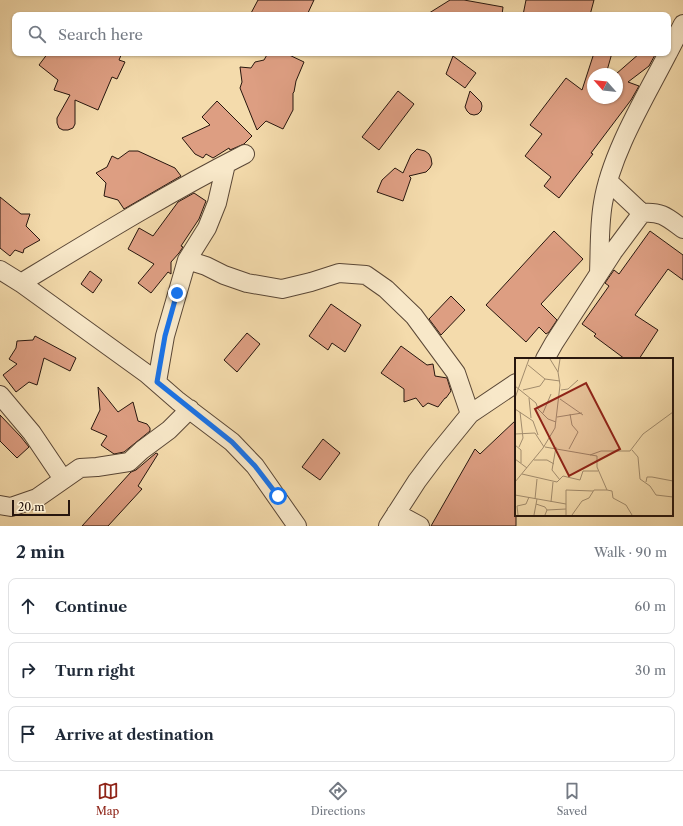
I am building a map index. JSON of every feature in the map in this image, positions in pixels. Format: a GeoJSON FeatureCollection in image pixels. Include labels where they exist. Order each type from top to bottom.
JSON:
{"type":"FeatureCollection","features":[{"type":"Feature","properties":{"kind":"street"},"geometry":{"type":"LineString","coordinates":[[671,47],[683,24]]}},
{"type":"Feature","properties":{"kind":"street"},"geometry":{"type":"LineString","coordinates":[[599,273],[601,219],[608,181],[618,153],[666,56]]}},
{"type":"Feature","properties":{"kind":"street"},"geometry":{"type":"LineString","coordinates":[[21,283],[118,224],[245,154]]}},
{"type":"Feature","properties":{"kind":"street"},"geometry":{"type":"LineString","coordinates":[[157,382],[165,336],[187,260],[207,228],[217,203],[226,164]]}},
{"type":"Feature","properties":{"kind":"street"},"geometry":{"type":"LineString","coordinates":[[608,181],[642,213]]}},
{"type":"Feature","properties":{"kind":"street"},"geometry":{"type":"LineString","coordinates":[[546,358],[612,252],[642,213],[654,212],[666,217],[683,229]]}},
{"type":"Feature","properties":{"kind":"street"},"geometry":{"type":"LineString","coordinates":[[187,260],[247,283],[282,289],[339,273],[366,275],[386,289],[414,316],[456,373],[470,414]]}},
{"type":"Feature","properties":{"kind":"street"},"geometry":{"type":"LineString","coordinates":[[0,270],[21,283],[157,382],[232,442],[255,466],[297,526]]}},
{"type":"Feature","properties":{"kind":"street"},"geometry":{"type":"LineString","coordinates":[[420,526],[392,519],[435,457],[470,414],[515,385]]}},
{"type":"Feature","properties":{"kind":"street"},"geometry":{"type":"LineString","coordinates":[[0,396],[32,433],[63,480]]}},
{"type":"Feature","properties":{"kind":"street"},"geometry":{"type":"LineString","coordinates":[[0,505],[11,507],[37,498],[80,468],[129,462],[169,430],[190,409]]}},
{"type":"Feature","properties":{"kind":"building"},"geometry":{"type":"Polygon","coordinates":[[[258,0],[314,0],[308,12],[252,12],[258,0]]]}},
{"type":"Feature","properties":{"kind":"building"},"geometry":{"type":"Polygon","coordinates":[[[450,0],[464,0],[503,7],[502,12],[431,12],[450,0]]]}},
{"type":"Feature","properties":{"kind":"building"},"geometry":{"type":"Polygon","coordinates":[[[526,0],[594,0],[591,12],[524,12],[526,0]]]}},
{"type":"Feature","properties":{"kind":"building"},"geometry":{"type":"Polygon","coordinates":[[[46,56],[121,56],[119,60],[125,62],[117,79],[112,77],[98,110],[75,100],[75,124],[73,128],[68,130],[59,128],[57,118],[70,95],[54,90],[58,80],[39,65],[46,56]]]}},
{"type":"Feature","properties":{"kind":"building"},"geometry":{"type":"Polygon","coordinates":[[[266,56],[291,56],[304,62],[293,93],[293,110],[283,129],[266,121],[257,130],[240,88],[242,82],[240,67],[251,68],[255,62],[264,60],[266,56]]]}},
{"type":"Feature","properties":{"kind":"building"},"geometry":{"type":"Polygon","coordinates":[[[453,56],[476,73],[465,88],[446,74],[453,56]]]}},
{"type":"Feature","properties":{"kind":"building"},"geometry":{"type":"Polygon","coordinates":[[[593,56],[611,56],[608,68],[589,68],[593,56]]]}},
{"type":"Feature","properties":{"kind":"building"},"geometry":{"type":"Polygon","coordinates":[[[637,56],[654,56],[649,66],[628,82],[639,86],[631,100],[591,153],[593,154],[559,198],[544,186],[551,177],[525,156],[542,134],[530,125],[566,78],[582,90],[587,75],[587,104],[623,104],[623,68],[637,56]]]}},
{"type":"Feature","properties":{"kind":"building"},"geometry":{"type":"Polygon","coordinates":[[[398,91],[414,104],[379,150],[362,137],[398,91]]]}},
{"type":"Feature","properties":{"kind":"building"},"geometry":{"type":"Polygon","coordinates":[[[470,91],[481,102],[481,111],[478,114],[470,114],[465,107],[470,91]]]}},
{"type":"Feature","properties":{"kind":"building"},"geometry":{"type":"Polygon","coordinates":[[[217,101],[252,136],[244,144],[230,150],[229,148],[213,158],[206,154],[203,158],[195,154],[182,138],[210,125],[202,117],[217,101]]]}},
{"type":"Feature","properties":{"kind":"building"},"geometry":{"type":"Polygon","coordinates":[[[417,149],[425,151],[429,154],[432,164],[426,172],[409,176],[411,178],[403,201],[377,192],[382,180],[395,168],[403,173],[411,155],[417,149]]]}},
{"type":"Feature","properties":{"kind":"building"},"geometry":{"type":"Polygon","coordinates":[[[129,151],[138,151],[175,168],[181,176],[124,209],[118,200],[104,196],[106,183],[96,173],[107,167],[112,156],[118,159],[129,151]]]}},
{"type":"Feature","properties":{"kind":"building"},"geometry":{"type":"Polygon","coordinates":[[[194,193],[206,201],[199,219],[181,246],[183,247],[171,262],[171,274],[168,272],[151,293],[138,283],[154,264],[128,249],[139,228],[153,236],[178,202],[194,193]]]}},
{"type":"Feature","properties":{"kind":"building"},"geometry":{"type":"Polygon","coordinates":[[[0,197],[21,214],[30,214],[26,226],[40,240],[24,249],[23,253],[15,250],[10,256],[0,248],[0,197]]]}},
{"type":"Feature","properties":{"kind":"building"},"geometry":{"type":"Polygon","coordinates":[[[554,231],[583,259],[541,304],[557,320],[549,332],[546,334],[539,327],[526,342],[486,305],[554,231]]]}},
{"type":"Feature","properties":{"kind":"building"},"geometry":{"type":"Polygon","coordinates":[[[650,231],[683,255],[683,280],[668,269],[635,315],[658,330],[640,358],[624,358],[594,336],[596,334],[582,324],[609,286],[605,283],[614,270],[619,274],[650,231]]]}},
{"type":"Feature","properties":{"kind":"building"},"geometry":{"type":"Polygon","coordinates":[[[90,271],[102,280],[93,293],[81,284],[90,271]]]}},
{"type":"Feature","properties":{"kind":"building"},"geometry":{"type":"Polygon","coordinates":[[[451,296],[465,310],[441,335],[429,319],[451,296]]]}},
{"type":"Feature","properties":{"kind":"building"},"geometry":{"type":"Polygon","coordinates":[[[331,304],[361,325],[345,352],[332,343],[328,350],[309,336],[331,304]]]}},
{"type":"Feature","properties":{"kind":"building"},"geometry":{"type":"Polygon","coordinates":[[[247,333],[260,344],[237,372],[224,360],[247,333]]]}},
{"type":"Feature","properties":{"kind":"building"},"geometry":{"type":"Polygon","coordinates":[[[35,336],[76,358],[70,371],[44,358],[37,385],[29,382],[16,392],[3,375],[17,364],[9,359],[16,348],[17,341],[33,340],[35,336]]]}},
{"type":"Feature","properties":{"kind":"building"},"geometry":{"type":"Polygon","coordinates":[[[401,346],[427,365],[433,364],[435,376],[447,378],[451,391],[438,407],[428,403],[423,407],[416,398],[404,402],[404,389],[381,373],[401,346]]]}},
{"type":"Feature","properties":{"kind":"building"},"geometry":{"type":"Polygon","coordinates":[[[98,387],[118,412],[133,402],[138,421],[147,424],[150,428],[150,431],[124,452],[114,454],[101,445],[107,436],[91,429],[100,410],[98,387]]]}},
{"type":"Feature","properties":{"kind":"building"},"geometry":{"type":"Polygon","coordinates":[[[0,415],[29,447],[17,458],[0,441],[0,415]]]}},
{"type":"Feature","properties":{"kind":"building"},"geometry":{"type":"Polygon","coordinates":[[[515,421],[516,526],[431,526],[475,449],[480,454],[515,421]]]}},
{"type":"Feature","properties":{"kind":"building"},"geometry":{"type":"Polygon","coordinates":[[[323,439],[340,453],[320,480],[302,467],[323,439]]]}},
{"type":"Feature","properties":{"kind":"building"},"geometry":{"type":"Polygon","coordinates":[[[156,453],[158,454],[138,486],[142,489],[108,526],[82,526],[131,472],[136,470],[156,453]]]}},
{"type":"Feature","properties":{"kind":"route"},"geometry":{"type":"LineString","coordinates":[[177,293],[165,336],[157,382],[178,401],[232,442],[255,466],[278,496]]}}]}
